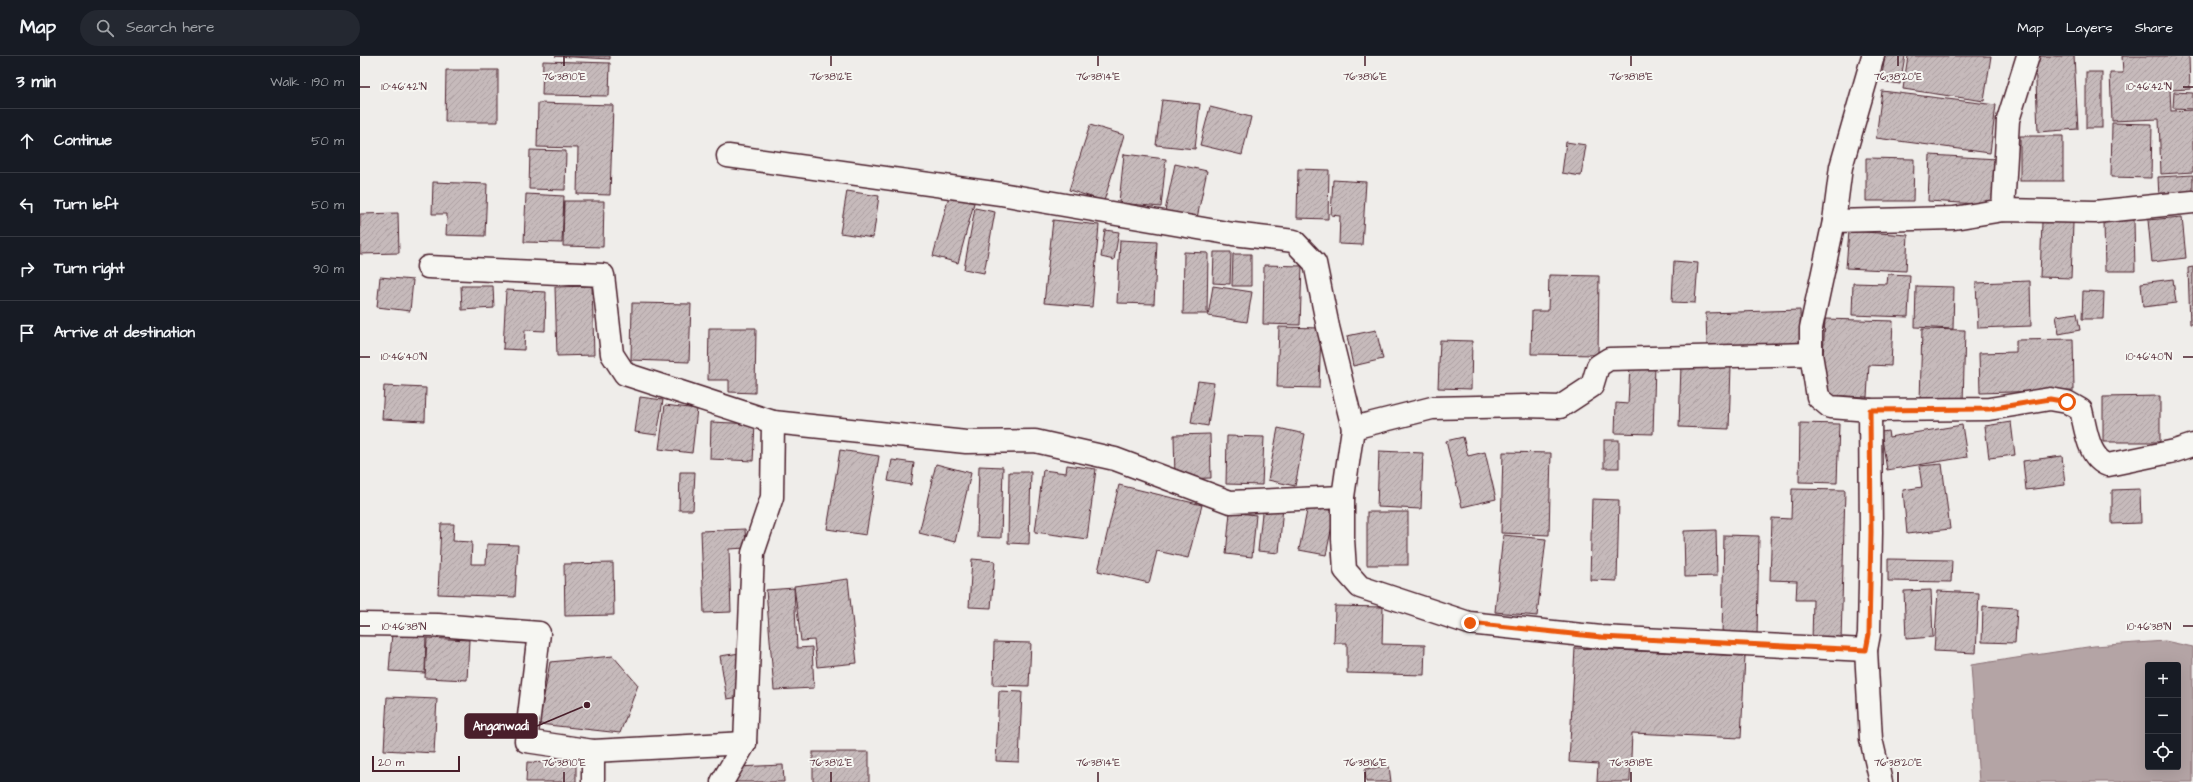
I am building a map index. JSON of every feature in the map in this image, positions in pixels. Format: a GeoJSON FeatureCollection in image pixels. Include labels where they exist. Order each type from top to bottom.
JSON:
{"type":"FeatureCollection","features":[{"type":"Feature","properties":{"kind":"street"},"geometry":{"type":"LineString","coordinates":[[1873,56],[1841,167],[1834,221],[1811,328],[1811,354],[1818,397],[1830,407],[1870,410],[1989,409],[2050,399],[2067,402],[2081,410],[2093,453],[2100,462],[2108,465],[2193,446]]}},
{"type":"Feature","properties":{"kind":"street"},"geometry":{"type":"LineString","coordinates":[[2002,210],[2008,120],[2028,56]]}},
{"type":"Feature","properties":{"kind":"street"},"geometry":{"type":"LineString","coordinates":[[728,156],[1001,194],[1233,234],[1294,241],[1315,263],[1328,327],[1353,428],[1343,497],[1345,570],[1360,587],[1470,623],[1601,637],[1866,650]]}},
{"type":"Feature","properties":{"kind":"street"},"geometry":{"type":"LineString","coordinates":[[1834,221],[1954,218],[2002,210],[2095,212],[2193,202]]}},
{"type":"Feature","properties":{"kind":"street"},"geometry":{"type":"LineString","coordinates":[[428,267],[603,275],[612,354],[625,374],[665,389],[773,422],[966,442],[1035,441],[1115,459],[1230,502],[1343,497]]}},
{"type":"Feature","properties":{"kind":"street"},"geometry":{"type":"LineString","coordinates":[[1353,428],[1432,408],[1524,406],[1560,407],[1592,386],[1598,366],[1609,359],[1811,354]]}},
{"type":"Feature","properties":{"kind":"street"},"geometry":{"type":"LineString","coordinates":[[1870,410],[1871,532],[1869,634],[1866,650],[1871,739],[1881,782]]}},
{"type":"Feature","properties":{"kind":"street"},"geometry":{"type":"LineString","coordinates":[[722,782],[745,743],[753,553],[772,497],[773,422]]}},
{"type":"Feature","properties":{"kind":"street"},"geometry":{"type":"LineString","coordinates":[[360,624],[438,626],[539,633],[526,741],[593,751],[745,743]]}},
{"type":"Feature","properties":{"kind":"street"},"geometry":{"type":"LineString","coordinates":[[593,751],[593,782]]}},
{"type":"Feature","properties":{"kind":"shaded area"},"geometry":{"type":"Polygon","coordinates":[[[2165,641],[2193,647],[2193,782],[1979,782],[1971,665],[2094,646],[2165,641]]]}},
{"type":"Feature","properties":{"kind":"building"},"geometry":{"type":"Polygon","coordinates":[[[555,56],[610,56],[610,59],[555,56]]]}},
{"type":"Feature","properties":{"kind":"building"},"geometry":{"type":"Polygon","coordinates":[[[1885,56],[1905,56],[1900,84],[1881,81],[1885,56]]]}},
{"type":"Feature","properties":{"kind":"building"},"geometry":{"type":"Polygon","coordinates":[[[1908,56],[1991,56],[1984,101],[1903,89],[1908,56]]]}},
{"type":"Feature","properties":{"kind":"building"},"geometry":{"type":"Polygon","coordinates":[[[2035,56],[2074,56],[2078,129],[2038,132],[2035,56]]]}},
{"type":"Feature","properties":{"kind":"building"},"geometry":{"type":"Polygon","coordinates":[[[2122,56],[2189,56],[2190,89],[2170,90],[2171,111],[2193,110],[2193,172],[2161,174],[2159,119],[2112,121],[2110,73],[2123,73],[2122,56]]]}},
{"type":"Feature","properties":{"kind":"building"},"geometry":{"type":"Polygon","coordinates":[[[543,61],[610,63],[609,96],[542,95],[543,61]]]}},
{"type":"Feature","properties":{"kind":"building"},"geometry":{"type":"Polygon","coordinates":[[[446,70],[498,70],[498,122],[445,122],[446,70]]]}},
{"type":"Feature","properties":{"kind":"building"},"geometry":{"type":"Polygon","coordinates":[[[2086,72],[2102,72],[2102,128],[2086,128],[2086,72]]]}},
{"type":"Feature","properties":{"kind":"building"},"geometry":{"type":"Polygon","coordinates":[[[1882,91],[1996,105],[1990,153],[1876,138],[1882,91]]]}},
{"type":"Feature","properties":{"kind":"building"},"geometry":{"type":"Polygon","coordinates":[[[2174,92],[2193,93],[2193,109],[2173,108],[2174,92]]]}},
{"type":"Feature","properties":{"kind":"building"},"geometry":{"type":"Polygon","coordinates":[[[1162,100],[1200,104],[1195,149],[1156,145],[1162,100]]]}},
{"type":"Feature","properties":{"kind":"building"},"geometry":{"type":"Polygon","coordinates":[[[538,103],[613,105],[610,195],[577,194],[578,148],[537,147],[538,103]]]}},
{"type":"Feature","properties":{"kind":"building"},"geometry":{"type":"Polygon","coordinates":[[[1210,107],[1251,117],[1242,155],[1200,145],[1210,107]]]}},
{"type":"Feature","properties":{"kind":"building"},"geometry":{"type":"Polygon","coordinates":[[[2112,123],[2152,124],[2151,178],[2111,177],[2112,123]]]}},
{"type":"Feature","properties":{"kind":"building"},"geometry":{"type":"Polygon","coordinates":[[[1090,125],[1124,135],[1104,201],[1069,190],[1090,125]]]}},
{"type":"Feature","properties":{"kind":"building"},"geometry":{"type":"Polygon","coordinates":[[[2020,136],[2063,136],[2063,181],[2020,181],[2020,136]]]}},
{"type":"Feature","properties":{"kind":"building"},"geometry":{"type":"Polygon","coordinates":[[[1566,142],[1586,145],[1581,176],[1562,173],[1566,142]]]}},
{"type":"Feature","properties":{"kind":"building"},"geometry":{"type":"Polygon","coordinates":[[[530,150],[566,151],[565,190],[529,189],[530,150]]]}},
{"type":"Feature","properties":{"kind":"building"},"geometry":{"type":"Polygon","coordinates":[[[1124,154],[1166,159],[1161,207],[1119,203],[1124,154]]]}},
{"type":"Feature","properties":{"kind":"building"},"geometry":{"type":"Polygon","coordinates":[[[1930,155],[1997,159],[1994,205],[1928,201],[1930,155]]]}},
{"type":"Feature","properties":{"kind":"building"},"geometry":{"type":"Polygon","coordinates":[[[1866,158],[1914,159],[1913,201],[1866,201],[1866,158]]]}},
{"type":"Feature","properties":{"kind":"building"},"geometry":{"type":"Polygon","coordinates":[[[1175,164],[1207,171],[1197,218],[1165,211],[1175,164]]]}},
{"type":"Feature","properties":{"kind":"building"},"geometry":{"type":"Polygon","coordinates":[[[1298,169],[1329,170],[1328,219],[1297,218],[1298,169]]]}},
{"type":"Feature","properties":{"kind":"building"},"geometry":{"type":"Polygon","coordinates":[[[2193,175],[2193,196],[2159,198],[2158,177],[2193,175]]]}},
{"type":"Feature","properties":{"kind":"building"},"geometry":{"type":"Polygon","coordinates":[[[1333,180],[1366,182],[1362,245],[1339,244],[1340,216],[1331,215],[1333,180]]]}},
{"type":"Feature","properties":{"kind":"building"},"geometry":{"type":"Polygon","coordinates":[[[433,182],[487,184],[485,236],[446,235],[447,214],[432,214],[433,182]]]}},
{"type":"Feature","properties":{"kind":"building"},"geometry":{"type":"Polygon","coordinates":[[[847,191],[879,196],[873,238],[840,233],[847,191]]]}},
{"type":"Feature","properties":{"kind":"building"},"geometry":{"type":"Polygon","coordinates":[[[526,194],[564,196],[562,243],[524,242],[526,194]]]}},
{"type":"Feature","properties":{"kind":"building"},"geometry":{"type":"Polygon","coordinates":[[[949,196],[974,203],[958,263],[933,256],[949,196]]]}},
{"type":"Feature","properties":{"kind":"building"},"geometry":{"type":"Polygon","coordinates":[[[564,201],[604,201],[603,247],[563,246],[564,201]]]}},
{"type":"Feature","properties":{"kind":"building"},"geometry":{"type":"Polygon","coordinates":[[[975,208],[995,212],[984,273],[964,269],[975,208]]]}},
{"type":"Feature","properties":{"kind":"building"},"geometry":{"type":"Polygon","coordinates":[[[398,213],[399,253],[360,254],[360,214],[398,213]]]}},
{"type":"Feature","properties":{"kind":"building"},"geometry":{"type":"Polygon","coordinates":[[[2182,217],[2186,258],[2152,262],[2148,220],[2182,217]]]}},
{"type":"Feature","properties":{"kind":"building"},"geometry":{"type":"Polygon","coordinates":[[[1053,220],[1099,225],[1092,307],[1044,303],[1053,220]]]}},
{"type":"Feature","properties":{"kind":"building"},"geometry":{"type":"Polygon","coordinates":[[[2104,220],[2134,220],[2135,271],[2105,271],[2104,220]]]}},
{"type":"Feature","properties":{"kind":"building"},"geometry":{"type":"Polygon","coordinates":[[[2042,222],[2073,223],[2071,278],[2040,277],[2042,222]]]}},
{"type":"Feature","properties":{"kind":"building"},"geometry":{"type":"Polygon","coordinates":[[[1105,230],[1119,232],[1114,260],[1101,257],[1105,230]]]}},
{"type":"Feature","properties":{"kind":"building"},"geometry":{"type":"Polygon","coordinates":[[[1849,231],[1908,235],[1906,271],[1846,268],[1849,231]]]}},
{"type":"Feature","properties":{"kind":"building"},"geometry":{"type":"Polygon","coordinates":[[[1120,240],[1157,242],[1154,304],[1117,303],[1120,240]]]}},
{"type":"Feature","properties":{"kind":"building"},"geometry":{"type":"Polygon","coordinates":[[[1184,252],[1208,253],[1207,314],[1183,314],[1184,252]]]}},
{"type":"Feature","properties":{"kind":"building"},"geometry":{"type":"Polygon","coordinates":[[[1214,252],[1231,252],[1230,284],[1213,283],[1214,252]]]}},
{"type":"Feature","properties":{"kind":"building"},"geometry":{"type":"Polygon","coordinates":[[[1233,254],[1251,254],[1251,286],[1232,286],[1233,254]]]}},
{"type":"Feature","properties":{"kind":"building"},"geometry":{"type":"Polygon","coordinates":[[[1674,261],[1698,263],[1695,303],[1672,302],[1674,261]]]}},
{"type":"Feature","properties":{"kind":"building"},"geometry":{"type":"Polygon","coordinates":[[[1264,265],[1302,266],[1300,325],[1263,324],[1264,265]]]}},
{"type":"Feature","properties":{"kind":"building"},"geometry":{"type":"Polygon","coordinates":[[[2193,267],[2193,324],[2190,324],[2188,268],[2193,267]]]}},
{"type":"Feature","properties":{"kind":"building"},"geometry":{"type":"Polygon","coordinates":[[[1888,274],[1910,275],[1908,317],[1852,315],[1853,283],[1887,284],[1888,274]]]}},
{"type":"Feature","properties":{"kind":"building"},"geometry":{"type":"Polygon","coordinates":[[[1549,275],[1599,276],[1598,355],[1531,354],[1532,311],[1548,311],[1549,275]]]}},
{"type":"Feature","properties":{"kind":"building"},"geometry":{"type":"Polygon","coordinates":[[[380,277],[413,280],[410,311],[377,307],[380,277]]]}},
{"type":"Feature","properties":{"kind":"building"},"geometry":{"type":"Polygon","coordinates":[[[2173,279],[2176,303],[2143,307],[2141,283],[2173,279]]]}},
{"type":"Feature","properties":{"kind":"building"},"geometry":{"type":"Polygon","coordinates":[[[2030,281],[2031,326],[1978,328],[1976,283],[2030,281]]]}},
{"type":"Feature","properties":{"kind":"building"},"geometry":{"type":"Polygon","coordinates":[[[461,286],[493,286],[494,308],[462,310],[461,286]]]}},
{"type":"Feature","properties":{"kind":"building"},"geometry":{"type":"Polygon","coordinates":[[[592,286],[594,355],[557,356],[555,287],[592,286]]]}},
{"type":"Feature","properties":{"kind":"building"},"geometry":{"type":"Polygon","coordinates":[[[1213,286],[1252,292],[1247,322],[1208,316],[1213,286]]]}},
{"type":"Feature","properties":{"kind":"building"},"geometry":{"type":"Polygon","coordinates":[[[1916,286],[1954,287],[1953,329],[1915,327],[1916,286]]]}},
{"type":"Feature","properties":{"kind":"building"},"geometry":{"type":"Polygon","coordinates":[[[506,290],[546,292],[545,331],[525,330],[524,350],[503,349],[506,290]]]}},
{"type":"Feature","properties":{"kind":"building"},"geometry":{"type":"Polygon","coordinates":[[[2083,291],[2104,292],[2103,319],[2082,319],[2083,291]]]}},
{"type":"Feature","properties":{"kind":"building"},"geometry":{"type":"Polygon","coordinates":[[[632,303],[691,304],[689,362],[631,360],[632,303]]]}},
{"type":"Feature","properties":{"kind":"building"},"geometry":{"type":"Polygon","coordinates":[[[1800,310],[1801,347],[1707,350],[1706,313],[1800,310]]]}},
{"type":"Feature","properties":{"kind":"building"},"geometry":{"type":"Polygon","coordinates":[[[2077,313],[2080,330],[2059,334],[2056,316],[2077,313]]]}},
{"type":"Feature","properties":{"kind":"building"},"geometry":{"type":"Polygon","coordinates":[[[1825,319],[1893,321],[1891,366],[1869,365],[1867,397],[1821,395],[1825,319]]]}},
{"type":"Feature","properties":{"kind":"building"},"geometry":{"type":"Polygon","coordinates":[[[1279,327],[1321,328],[1319,388],[1277,387],[1279,327]]]}},
{"type":"Feature","properties":{"kind":"building"},"geometry":{"type":"Polygon","coordinates":[[[709,328],[756,328],[755,393],[729,392],[729,380],[708,380],[709,328]]]}},
{"type":"Feature","properties":{"kind":"building"},"geometry":{"type":"Polygon","coordinates":[[[1922,329],[1965,330],[1963,403],[1920,402],[1922,329]]]}},
{"type":"Feature","properties":{"kind":"building"},"geometry":{"type":"Polygon","coordinates":[[[1376,330],[1383,359],[1353,366],[1347,336],[1376,330]]]}},
{"type":"Feature","properties":{"kind":"building"},"geometry":{"type":"Polygon","coordinates":[[[2073,339],[2074,390],[1980,393],[1979,353],[2016,352],[2016,340],[2073,339]]]}},
{"type":"Feature","properties":{"kind":"building"},"geometry":{"type":"Polygon","coordinates":[[[1440,340],[1472,341],[1471,389],[1438,388],[1440,340]]]}},
{"type":"Feature","properties":{"kind":"building"},"geometry":{"type":"Polygon","coordinates":[[[1630,364],[1655,365],[1653,434],[1615,433],[1616,403],[1628,404],[1630,364]]]}},
{"type":"Feature","properties":{"kind":"building"},"geometry":{"type":"Polygon","coordinates":[[[1681,365],[1731,366],[1729,429],[1679,427],[1681,365]]]}},
{"type":"Feature","properties":{"kind":"building"},"geometry":{"type":"Polygon","coordinates":[[[1198,381],[1214,383],[1208,426],[1191,423],[1198,381]]]}},
{"type":"Feature","properties":{"kind":"building"},"geometry":{"type":"Polygon","coordinates":[[[384,386],[426,388],[425,421],[382,419],[384,386]]]}},
{"type":"Feature","properties":{"kind":"building"},"geometry":{"type":"Polygon","coordinates":[[[2160,396],[2160,442],[2103,442],[2103,397],[2160,396]]]}},
{"type":"Feature","properties":{"kind":"building"},"geometry":{"type":"Polygon","coordinates":[[[640,397],[663,400],[657,435],[635,432],[640,397]]]}},
{"type":"Feature","properties":{"kind":"building"},"geometry":{"type":"Polygon","coordinates":[[[665,405],[697,409],[692,453],[659,449],[665,405]]]}},
{"type":"Feature","properties":{"kind":"building"},"geometry":{"type":"Polygon","coordinates":[[[711,422],[755,424],[753,461],[710,459],[711,422]]]}},
{"type":"Feature","properties":{"kind":"building"},"geometry":{"type":"Polygon","coordinates":[[[2011,422],[2015,455],[1989,458],[1985,426],[2011,422]]]}},
{"type":"Feature","properties":{"kind":"building"},"geometry":{"type":"Polygon","coordinates":[[[1800,423],[1839,424],[1837,483],[1799,482],[1800,423]]]}},
{"type":"Feature","properties":{"kind":"building"},"geometry":{"type":"Polygon","coordinates":[[[1962,425],[1967,457],[1887,470],[1881,432],[1888,431],[1889,437],[1962,425]]]}},
{"type":"Feature","properties":{"kind":"building"},"geometry":{"type":"Polygon","coordinates":[[[1278,428],[1305,434],[1295,486],[1268,480],[1278,428]]]}},
{"type":"Feature","properties":{"kind":"building"},"geometry":{"type":"Polygon","coordinates":[[[1210,434],[1211,478],[1175,479],[1174,435],[1210,434]]]}},
{"type":"Feature","properties":{"kind":"building"},"geometry":{"type":"Polygon","coordinates":[[[1227,436],[1264,437],[1262,485],[1226,484],[1227,436]]]}},
{"type":"Feature","properties":{"kind":"building"},"geometry":{"type":"Polygon","coordinates":[[[1463,437],[1468,456],[1485,452],[1496,499],[1462,507],[1446,441],[1463,437]]]}},
{"type":"Feature","properties":{"kind":"building"},"geometry":{"type":"Polygon","coordinates":[[[1604,440],[1619,440],[1619,468],[1604,468],[1604,440]]]}},
{"type":"Feature","properties":{"kind":"building"},"geometry":{"type":"Polygon","coordinates":[[[840,450],[879,456],[866,535],[827,529],[840,450]]]}},
{"type":"Feature","properties":{"kind":"building"},"geometry":{"type":"Polygon","coordinates":[[[1379,451],[1423,453],[1421,509],[1377,507],[1379,451]]]}},
{"type":"Feature","properties":{"kind":"building"},"geometry":{"type":"Polygon","coordinates":[[[1503,452],[1551,453],[1549,535],[1501,533],[1503,452]]]}},
{"type":"Feature","properties":{"kind":"building"},"geometry":{"type":"Polygon","coordinates":[[[2062,456],[2065,485],[2026,490],[2023,461],[2062,456]]]}},
{"type":"Feature","properties":{"kind":"building"},"geometry":{"type":"Polygon","coordinates":[[[892,460],[914,463],[911,485],[888,481],[892,460]]]}},
{"type":"Feature","properties":{"kind":"building"},"geometry":{"type":"Polygon","coordinates":[[[936,464],[971,473],[955,542],[919,533],[936,464]]]}},
{"type":"Feature","properties":{"kind":"building"},"geometry":{"type":"Polygon","coordinates":[[[1942,464],[1950,529],[1907,534],[1903,490],[1922,487],[1919,466],[1942,464]]]}},
{"type":"Feature","properties":{"kind":"building"},"geometry":{"type":"Polygon","coordinates":[[[1067,465],[1096,469],[1087,539],[1035,532],[1043,470],[1066,473],[1067,465]]]}},
{"type":"Feature","properties":{"kind":"building"},"geometry":{"type":"Polygon","coordinates":[[[979,466],[1003,467],[1001,538],[977,537],[979,466]]]}},
{"type":"Feature","properties":{"kind":"building"},"geometry":{"type":"Polygon","coordinates":[[[680,472],[695,472],[693,510],[679,510],[680,472]]]}},
{"type":"Feature","properties":{"kind":"building"},"geometry":{"type":"Polygon","coordinates":[[[1009,472],[1031,472],[1029,544],[1008,543],[1009,472]]]}},
{"type":"Feature","properties":{"kind":"building"},"geometry":{"type":"Polygon","coordinates":[[[1119,485],[1202,505],[1188,558],[1157,551],[1149,583],[1098,571],[1119,485]]]}},
{"type":"Feature","properties":{"kind":"building"},"geometry":{"type":"Polygon","coordinates":[[[1792,489],[1845,490],[1841,642],[1812,641],[1813,600],[1796,600],[1797,581],[1770,580],[1772,518],[1791,519],[1792,489]]]}},
{"type":"Feature","properties":{"kind":"building"},"geometry":{"type":"Polygon","coordinates":[[[2140,489],[2141,523],[2112,524],[2112,490],[2140,489]]]}},
{"type":"Feature","properties":{"kind":"building"},"geometry":{"type":"Polygon","coordinates":[[[1592,499],[1619,500],[1617,581],[1590,580],[1592,499]]]}},
{"type":"Feature","properties":{"kind":"building"},"geometry":{"type":"Polygon","coordinates":[[[1263,504],[1283,506],[1279,553],[1258,551],[1263,504]]]}},
{"type":"Feature","properties":{"kind":"building"},"geometry":{"type":"Polygon","coordinates":[[[1308,506],[1335,511],[1326,555],[1299,550],[1308,506]]]}},
{"type":"Feature","properties":{"kind":"building"},"geometry":{"type":"Polygon","coordinates":[[[1230,512],[1256,515],[1252,557],[1226,554],[1230,512]]]}},
{"type":"Feature","properties":{"kind":"building"},"geometry":{"type":"Polygon","coordinates":[[[1367,512],[1408,512],[1408,565],[1367,565],[1367,512]]]}},
{"type":"Feature","properties":{"kind":"building"},"geometry":{"type":"Polygon","coordinates":[[[441,524],[454,524],[453,541],[472,542],[471,564],[486,564],[487,544],[518,545],[515,597],[438,594],[441,524]]]}},
{"type":"Feature","properties":{"kind":"building"},"geometry":{"type":"Polygon","coordinates":[[[745,529],[746,548],[729,549],[731,612],[704,613],[701,531],[745,529]]]}},
{"type":"Feature","properties":{"kind":"building"},"geometry":{"type":"Polygon","coordinates":[[[1716,530],[1717,576],[1685,577],[1684,531],[1716,530]]]}},
{"type":"Feature","properties":{"kind":"building"},"geometry":{"type":"Polygon","coordinates":[[[1503,535],[1546,539],[1537,616],[1495,612],[1503,535]]]}},
{"type":"Feature","properties":{"kind":"building"},"geometry":{"type":"Polygon","coordinates":[[[1724,535],[1759,536],[1757,636],[1722,635],[1724,535]]]}},
{"type":"Feature","properties":{"kind":"building"},"geometry":{"type":"Polygon","coordinates":[[[972,559],[995,561],[991,608],[969,607],[972,559]]]}},
{"type":"Feature","properties":{"kind":"building"},"geometry":{"type":"Polygon","coordinates":[[[1888,559],[1952,560],[1951,582],[1888,581],[1888,559]]]}},
{"type":"Feature","properties":{"kind":"building"},"geometry":{"type":"Polygon","coordinates":[[[613,563],[614,615],[565,616],[564,564],[613,563]]]}},
{"type":"Feature","properties":{"kind":"building"},"geometry":{"type":"Polygon","coordinates":[[[848,579],[857,663],[817,667],[814,640],[801,641],[794,586],[848,579]]]}},
{"type":"Feature","properties":{"kind":"building"},"geometry":{"type":"Polygon","coordinates":[[[794,588],[797,648],[812,647],[814,688],[774,690],[766,590],[794,588]]]}},
{"type":"Feature","properties":{"kind":"building"},"geometry":{"type":"Polygon","coordinates":[[[1931,590],[1933,637],[1906,639],[1904,591],[1931,590]]]}},
{"type":"Feature","properties":{"kind":"building"},"geometry":{"type":"Polygon","coordinates":[[[1938,591],[1979,593],[1976,653],[1934,651],[1938,591]]]}},
{"type":"Feature","properties":{"kind":"building"},"geometry":{"type":"Polygon","coordinates":[[[1335,606],[1383,607],[1382,644],[1425,645],[1424,675],[1347,673],[1347,643],[1334,643],[1335,606]]]}},
{"type":"Feature","properties":{"kind":"building"},"geometry":{"type":"Polygon","coordinates":[[[1983,606],[2017,608],[2015,643],[1982,642],[1983,606]]]}},
{"type":"Feature","properties":{"kind":"building"},"geometry":{"type":"Polygon","coordinates":[[[392,633],[426,635],[425,673],[389,671],[392,633]]]}},
{"type":"Feature","properties":{"kind":"building"},"geometry":{"type":"Polygon","coordinates":[[[427,638],[469,640],[467,680],[425,678],[427,638]]]}},
{"type":"Feature","properties":{"kind":"building"},"geometry":{"type":"Polygon","coordinates":[[[994,642],[1031,643],[1029,686],[993,685],[994,642]]]}},
{"type":"Feature","properties":{"kind":"building"},"geometry":{"type":"Polygon","coordinates":[[[1575,648],[1745,656],[1741,738],[1632,733],[1630,782],[1597,782],[1598,764],[1569,762],[1575,648]]]}},
{"type":"Feature","properties":{"kind":"building"},"geometry":{"type":"Polygon","coordinates":[[[740,653],[747,696],[727,699],[720,656],[740,653]]]}},
{"type":"Feature","properties":{"kind":"building"},"geometry":{"type":"Polygon","coordinates":[[[613,656],[638,685],[620,733],[539,724],[550,662],[613,656]]]}},
{"type":"Feature","properties":{"kind":"building"},"geometry":{"type":"Polygon","coordinates":[[[999,691],[1022,692],[1019,762],[996,761],[999,691]]]}},
{"type":"Feature","properties":{"kind":"building"},"geometry":{"type":"Polygon","coordinates":[[[387,697],[437,699],[434,753],[384,750],[387,697]]]}},
{"type":"Feature","properties":{"kind":"building"},"geometry":{"type":"Polygon","coordinates":[[[813,752],[869,752],[869,782],[813,782],[813,752]]]}},
{"type":"Feature","properties":{"kind":"building"},"geometry":{"type":"Polygon","coordinates":[[[527,762],[576,764],[576,782],[526,782],[527,762]]]}},
{"type":"Feature","properties":{"kind":"building"},"geometry":{"type":"Polygon","coordinates":[[[783,765],[784,782],[736,782],[736,767],[783,765]]]}},
{"type":"Feature","properties":{"kind":"building"},"geometry":{"type":"Polygon","coordinates":[[[1389,766],[1391,782],[1366,782],[1365,769],[1389,766]]]}},
{"type":"Feature","properties":{"kind":"place","name":"Anganwadi"},"geometry":{"type":"Point","coordinates":[587,705]}},
{"type":"Feature","properties":{"kind":"route"},"geometry":{"type":"LineString","coordinates":[[1470,623],[1601,637],[1866,650],[1869,634],[1871,532],[1870,410],[1989,409],[2050,399],[2067,402]]}}]}
